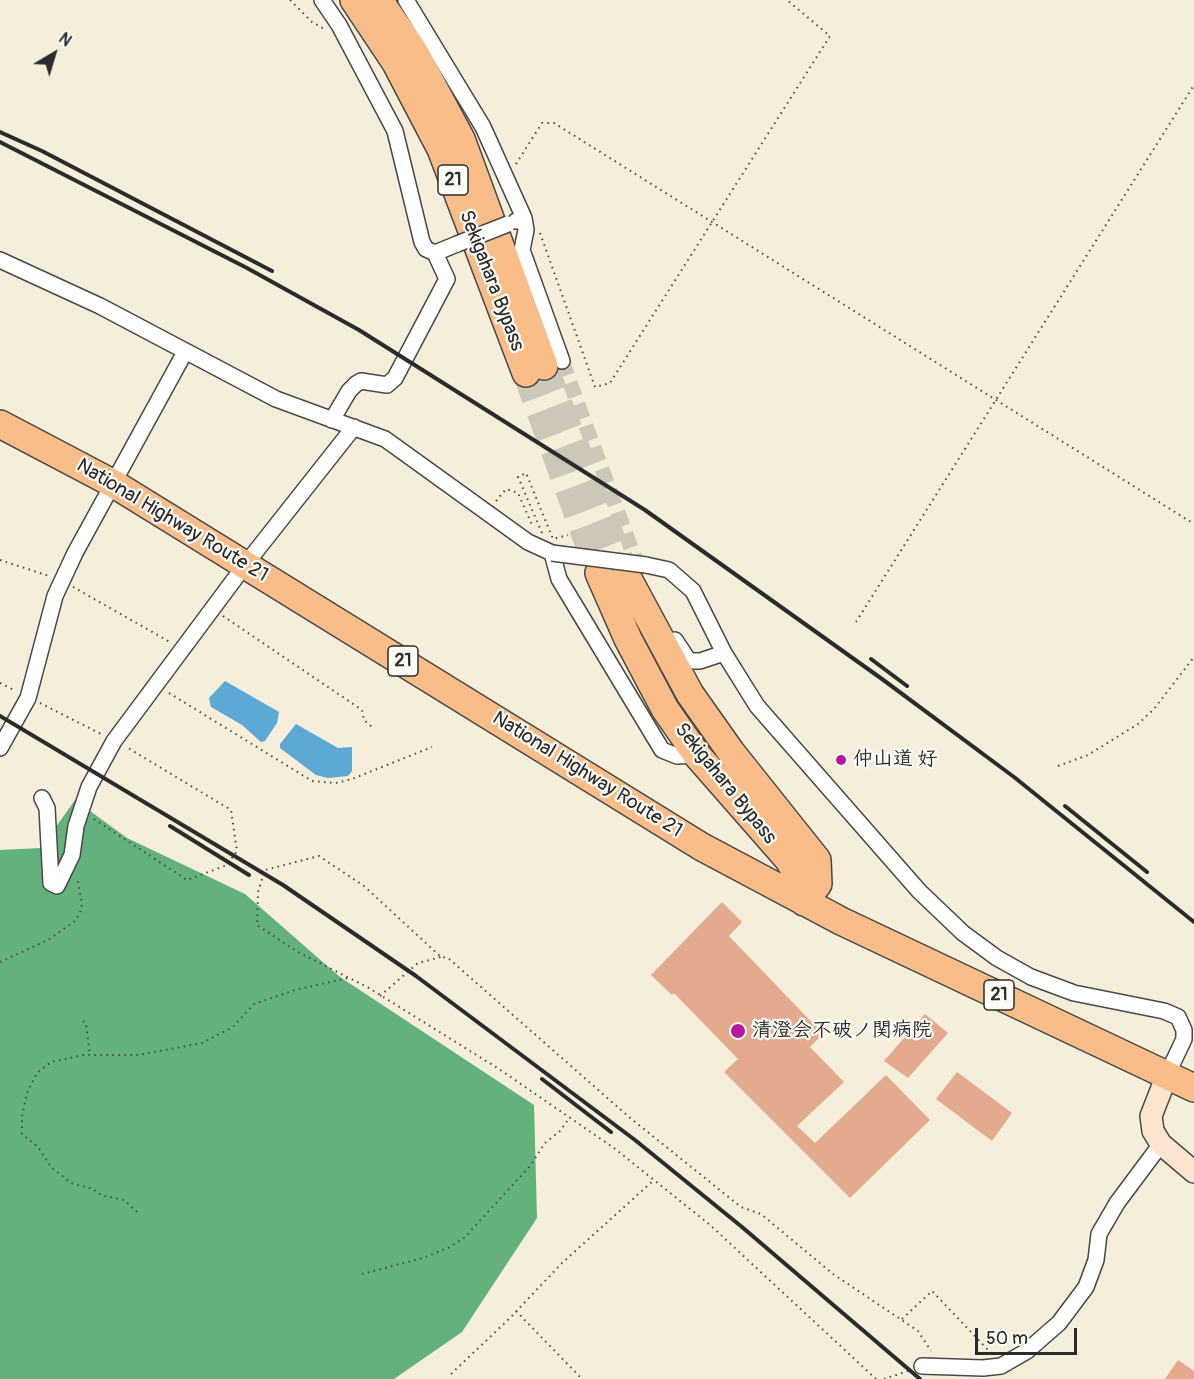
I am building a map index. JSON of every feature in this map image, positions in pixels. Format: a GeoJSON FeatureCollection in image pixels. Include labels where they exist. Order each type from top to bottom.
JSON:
{"type":"FeatureCollection","features":[{"type":"Feature","properties":{"kind":"highway","name":"Sekigahara Bypass"},"geometry":{"type":"LineString","coordinates":[[354,0],[396,63],[441,149],[544,366]]}},
{"type":"Feature","properties":{"kind":"highway","name":"Sekigahara Bypass"},"geometry":{"type":"LineString","coordinates":[[379,0],[415,53],[461,139],[544,366]]}},
{"type":"Feature","properties":{"kind":"highway","name":"National Highway Route 21"},"geometry":{"type":"LineString","coordinates":[[0,424],[114,484],[702,847],[816,907],[1194,1088]]}},
{"type":"Feature","properties":{"kind":"highway","name":"Sekigahara Bypass"},"geometry":{"type":"LineString","coordinates":[[599,573],[628,639],[665,709],[697,754],[797,871],[816,907]]}},
{"type":"Feature","properties":{"kind":"highway","name":"Sekigahara Bypass"},"geometry":{"type":"LineString","coordinates":[[639,574],[690,694],[731,752],[817,860],[816,907]]}},
{"type":"Feature","properties":{"kind":"highway"},"geometry":{"type":"LineString","coordinates":[[702,847],[728,852],[738,851],[751,842],[754,823]]}},
{"type":"Feature","properties":{"kind":"street"},"geometry":{"type":"LineString","coordinates":[[322,0],[341,29],[394,131],[422,242],[426,249],[435,253],[447,279],[395,378],[387,385],[361,381],[356,384],[349,391],[332,420]]}},
{"type":"Feature","properties":{"kind":"street"},"geometry":{"type":"LineString","coordinates":[[406,0],[483,127],[524,218],[526,230],[522,250],[544,366]]}},
{"type":"Feature","properties":{"kind":"street"},"geometry":{"type":"LineString","coordinates":[[435,253],[524,218]]}},
{"type":"Feature","properties":{"kind":"street"},"geometry":{"type":"LineString","coordinates":[[0,260],[100,306],[276,399],[385,439],[528,542],[552,553],[639,574],[669,570],[693,591],[724,653],[757,706],[920,891],[963,933],[997,958],[1030,977],[1074,993],[1164,1011],[1178,1017],[1184,1030],[1184,1039],[1151,1116],[1153,1131],[1161,1144],[1194,1172]]}},
{"type":"Feature","properties":{"kind":"street"},"geometry":{"type":"LineString","coordinates":[[0,748],[28,698],[38,651],[62,581],[75,553],[185,352]]}},
{"type":"Feature","properties":{"kind":"street"},"geometry":{"type":"LineString","coordinates":[[42,798],[47,808],[51,883],[57,886],[61,882],[72,855],[81,811],[89,788],[114,741],[245,565],[354,427]]}},
{"type":"Feature","properties":{"kind":"street"},"geometry":{"type":"LineString","coordinates":[[552,553],[559,579],[662,750],[677,756],[697,754]]}},
{"type":"Feature","properties":{"kind":"street"},"geometry":{"type":"LineString","coordinates":[[639,574],[688,661],[700,661],[724,653]]}},
{"type":"Feature","properties":{"kind":"street"},"geometry":{"type":"LineString","coordinates":[[929,1366],[983,1368],[1001,1366],[1027,1351],[1059,1323],[1086,1287],[1096,1260],[1099,1234],[1117,1203],[1161,1144]]}},
{"type":"Feature","properties":{"kind":"path"},"geometry":{"type":"LineString","coordinates":[[290,0],[320,26],[331,32],[341,29]]}},
{"type":"Feature","properties":{"kind":"path"},"geometry":{"type":"LineString","coordinates":[[524,218],[532,220],[540,233],[595,387],[610,383],[830,36],[787,0]]}},
{"type":"Feature","properties":{"kind":"path"},"geometry":{"type":"LineString","coordinates":[[856,621],[1194,85]]}},
{"type":"Feature","properties":{"kind":"path"},"geometry":{"type":"LineString","coordinates":[[506,179],[542,123],[549,121],[713,221],[1194,524]]}},
{"type":"Feature","properties":{"kind":"path"},"geometry":{"type":"LineString","coordinates":[[487,512],[506,489],[511,489],[518,494],[537,536],[543,533],[518,477],[526,473],[553,538],[568,535]]}},
{"type":"Feature","properties":{"kind":"path"},"geometry":{"type":"LineString","coordinates":[[0,560],[62,581],[183,649]]}},
{"type":"Feature","properties":{"kind":"path"},"geometry":{"type":"LineString","coordinates":[[212,609],[362,710],[364,720],[372,728]]}},
{"type":"Feature","properties":{"kind":"path"},"geometry":{"type":"LineString","coordinates":[[1058,766],[1088,754],[1137,724],[1154,709],[1194,657]]}},
{"type":"Feature","properties":{"kind":"path"},"geometry":{"type":"LineString","coordinates":[[0,683],[114,741],[231,810],[237,851],[227,866],[187,880],[81,811]]}},
{"type":"Feature","properties":{"kind":"path"},"geometry":{"type":"LineString","coordinates":[[157,685],[312,781],[336,783],[352,779],[432,747]]}},
{"type":"Feature","properties":{"kind":"path"},"geometry":{"type":"LineString","coordinates":[[0,962],[48,940],[80,913],[82,904],[72,855]]}},
{"type":"Feature","properties":{"kind":"path"},"geometry":{"type":"LineString","coordinates":[[441,957],[364,886],[320,856],[265,870],[258,892],[257,924],[298,952],[380,996],[571,1117],[654,1180],[727,1240],[876,1379]]}},
{"type":"Feature","properties":{"kind":"path"},"geometry":{"type":"LineString","coordinates":[[380,996],[418,963],[441,957],[448,958],[629,1118],[741,1207],[760,1214],[833,1274],[918,1331],[930,1346],[929,1366],[884,1379]]}},
{"type":"Feature","properties":{"kind":"path"},"geometry":{"type":"LineString","coordinates":[[137,1212],[124,1200],[101,1195],[93,1189],[71,1183],[51,1167],[38,1147],[22,1134],[22,1116],[27,1093],[38,1073],[51,1062],[90,1055],[138,1055],[202,1043],[233,1027],[254,1004],[295,990],[348,978]]}},
{"type":"Feature","properties":{"kind":"path"},"geometry":{"type":"LineString","coordinates":[[83,1021],[86,1024],[90,1055]]}},
{"type":"Feature","properties":{"kind":"path"},"geometry":{"type":"LineString","coordinates":[[362,1274],[423,1258],[450,1247],[464,1238],[571,1117]]}},
{"type":"Feature","properties":{"kind":"path"},"geometry":{"type":"LineString","coordinates":[[451,1374],[562,1263],[654,1180]]}},
{"type":"Feature","properties":{"kind":"path"},"geometry":{"type":"LineString","coordinates":[[902,1319],[932,1292],[1001,1366]]}},
{"type":"Feature","properties":{"kind":"path"},"geometry":{"type":"LineString","coordinates":[[516,1311],[582,1379]]}},
{"type":"Feature","properties":{"kind":"green space"},"geometry":{"type":"Polygon","coordinates":[[[75,800],[127,838],[245,894],[340,977],[534,1105],[537,1218],[462,1332],[394,1379],[0,1379],[0,850],[41,848],[75,800]]]}},
{"type":"Feature","properties":{"kind":"water"},"geometry":{"type":"Polygon","coordinates":[[[225,681],[279,712],[277,723],[265,741],[261,742],[242,725],[211,707],[209,698],[225,681]]]}},
{"type":"Feature","properties":{"kind":"water"},"geometry":{"type":"Polygon","coordinates":[[[296,724],[338,748],[352,747],[352,771],[348,776],[328,778],[316,775],[280,748],[280,744],[296,724]]]}},
{"type":"Feature","properties":{"kind":"building"},"geometry":{"type":"Polygon","coordinates":[[[722,902],[742,922],[729,936],[823,1034],[810,1047],[844,1082],[797,1126],[815,1143],[886,1075],[930,1120],[850,1198],[724,1072],[738,1059],[674,993],[672,995],[651,975],[722,902]]]}},
{"type":"Feature","properties":{"kind":"building"},"geometry":{"type":"Polygon","coordinates":[[[925,1014],[948,1033],[908,1078],[884,1061],[925,1014]]]}},
{"type":"Feature","properties":{"kind":"building"},"geometry":{"type":"Polygon","coordinates":[[[957,1072],[1012,1113],[992,1141],[936,1099],[957,1072]]]}},
{"type":"Feature","properties":{"kind":"building"},"geometry":{"type":"Polygon","coordinates":[[[1178,1360],[1194,1371],[1194,1379],[1165,1379],[1178,1360]]]}},
{"type":"Feature","properties":{"kind":"tunnel"},"geometry":{"type":"LineString","coordinates":[[562,361],[641,575]]}},
{"type":"Feature","properties":{"kind":"tunnel"},"geometry":{"type":"LineString","coordinates":[[544,366],[626,575]]}},
{"type":"Feature","properties":{"kind":"tunnel"},"geometry":{"type":"LineString","coordinates":[[526,373],[599,573]]}},
{"type":"Feature","properties":{"kind":"railway"},"geometry":{"type":"LineString","coordinates":[[0,132],[42,151],[272,271]]}},
{"type":"Feature","properties":{"kind":"railway"},"geometry":{"type":"LineString","coordinates":[[0,142],[247,268],[359,330],[645,510],[882,679],[1014,777],[1194,922]]}},
{"type":"Feature","properties":{"kind":"railway"},"geometry":{"type":"LineString","coordinates":[[871,659],[907,686]]}},
{"type":"Feature","properties":{"kind":"railway"},"geometry":{"type":"LineString","coordinates":[[0,716],[283,885],[416,976],[635,1140],[742,1227],[920,1379]]}},
{"type":"Feature","properties":{"kind":"railway"},"geometry":{"type":"LineString","coordinates":[[1065,806],[1147,872]]}},
{"type":"Feature","properties":{"kind":"railway"},"geometry":{"type":"LineString","coordinates":[[170,826],[249,875]]}},
{"type":"Feature","properties":{"kind":"railway"},"geometry":{"type":"LineString","coordinates":[[542,1079],[611,1132]]}},
{"type":"Feature","properties":{"kind":"place","name":"仲山道 好"},"geometry":{"type":"Point","coordinates":[841,760]}},
{"type":"Feature","properties":{"kind":"place","name":"清澄会不破ノ関病院"},"geometry":{"type":"Point","coordinates":[738,1031]}}]}
